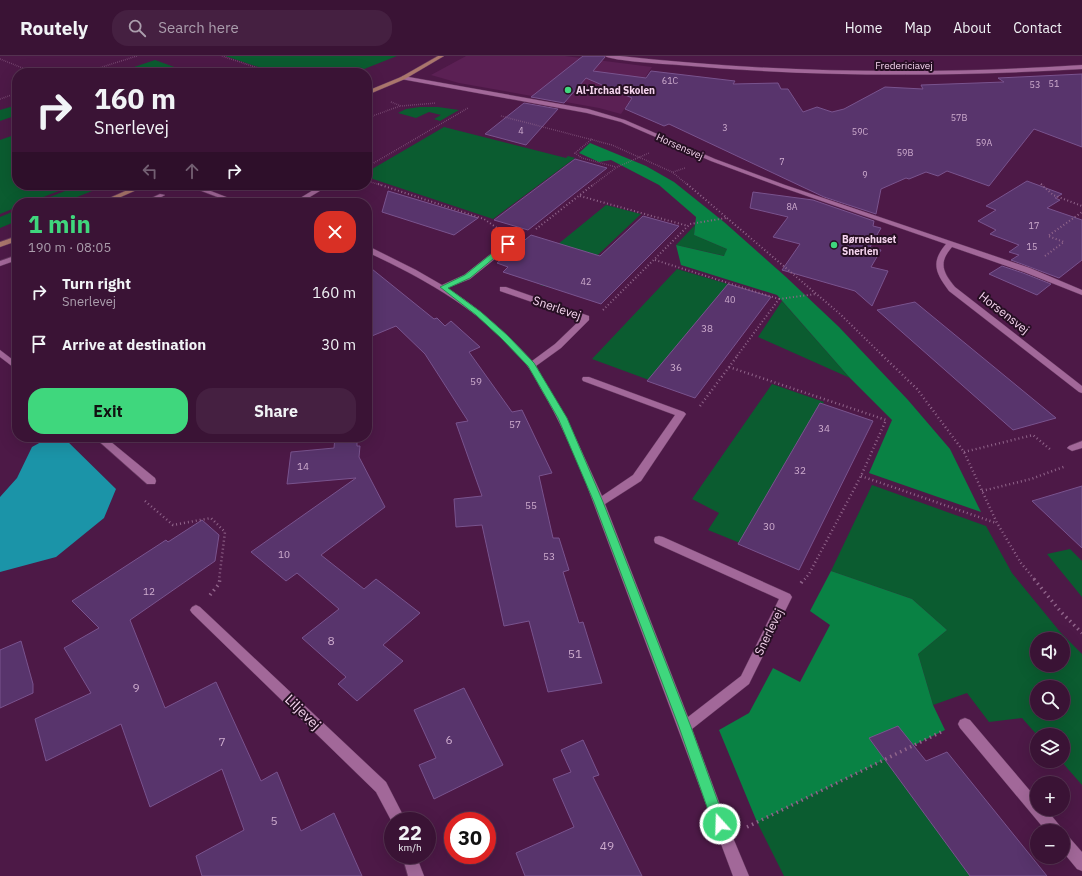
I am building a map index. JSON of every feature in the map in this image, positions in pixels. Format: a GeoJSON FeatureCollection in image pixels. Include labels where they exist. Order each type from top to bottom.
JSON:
{"type":"FeatureCollection","features":[{"type":"Feature","properties":{"kind":"main road"},"geometry":{"type":"LineString","coordinates":[[372,91],[403,78],[442,56]]}},
{"type":"Feature","properties":{"kind":"main road"},"geometry":{"type":"LineString","coordinates":[[113,198],[133,190]]}},
{"type":"Feature","properties":{"kind":"main road"},"geometry":{"type":"LineString","coordinates":[[0,244],[12,240]]}},
{"type":"Feature","properties":{"kind":"street","name":"Fredericiavej"},"geometry":{"type":"LineString","coordinates":[[607,56],[671,64],[794,73],[913,75],[1008,73],[1082,67]]}},
{"type":"Feature","properties":{"kind":"street","name":"Horsensvej"},"geometry":{"type":"LineString","coordinates":[[403,78],[588,111],[623,121],[713,160],[776,184],[1027,270],[1082,294]]}},
{"type":"Feature","properties":{"kind":"street"},"geometry":{"type":"LineString","coordinates":[[203,190],[225,198]]}},
{"type":"Feature","properties":{"kind":"street"},"geometry":{"type":"LineString","coordinates":[[304,198],[318,190]]}},
{"type":"Feature","properties":{"kind":"street"},"geometry":{"type":"LineString","coordinates":[[155,198],[162,195]]}},
{"type":"Feature","properties":{"kind":"street"},"geometry":{"type":"LineString","coordinates":[[443,287],[467,277],[518,236]]}},
{"type":"Feature","properties":{"kind":"street","name":"Horsensvej"},"geometry":{"type":"LineString","coordinates":[[950,244],[942,253],[939,264],[942,276],[952,289],[1082,390]]}},
{"type":"Feature","properties":{"kind":"street"},"geometry":{"type":"LineString","coordinates":[[372,251],[407,267],[443,287],[478,313],[504,336],[531,365],[562,418],[599,502],[685,727],[724,838],[741,876]]}},
{"type":"Feature","properties":{"kind":"street"},"geometry":{"type":"LineString","coordinates":[[0,264],[12,259]]}},
{"type":"Feature","properties":{"kind":"street","name":"Snerlevej"},"geometry":{"type":"LineString","coordinates":[[503,289],[586,318],[558,346],[531,365]]}},
{"type":"Feature","properties":{"kind":"street"},"geometry":{"type":"LineString","coordinates":[[0,353],[12,363]]}},
{"type":"Feature","properties":{"kind":"street"},"geometry":{"type":"LineString","coordinates":[[586,379],[680,414],[636,478],[599,502]]}},
{"type":"Feature","properties":{"kind":"street"},"geometry":{"type":"LineString","coordinates":[[105,442],[151,481]]}},
{"type":"Feature","properties":{"kind":"street"},"geometry":{"type":"LineString","coordinates":[[1072,448],[1082,444]]}},
{"type":"Feature","properties":{"kind":"street","name":"Snerlevej"},"geometry":{"type":"LineString","coordinates":[[659,540],[786,597],[745,680],[685,727]]}},
{"type":"Feature","properties":{"kind":"street","name":"Liljevej"},"geometry":{"type":"LineString","coordinates":[[196,610],[381,787],[394,812]]}},
{"type":"Feature","properties":{"kind":"street"},"geometry":{"type":"LineString","coordinates":[[965,724],[1049,824]]}},
{"type":"Feature","properties":{"kind":"street"},"geometry":{"type":"LineString","coordinates":[[1070,849],[1082,864]]}},
{"type":"Feature","properties":{"kind":"street"},"geometry":{"type":"LineString","coordinates":[[412,864],[416,876]]}},
{"type":"Feature","properties":{"kind":"path"},"geometry":{"type":"LineString","coordinates":[[99,68],[138,56]]}},
{"type":"Feature","properties":{"kind":"path"},"geometry":{"type":"LineString","coordinates":[[222,56],[258,68]]}},
{"type":"Feature","properties":{"kind":"path"},"geometry":{"type":"LineString","coordinates":[[0,59],[22,68]]}},
{"type":"Feature","properties":{"kind":"path"},"geometry":{"type":"LineString","coordinates":[[0,99],[12,95]]}},
{"type":"Feature","properties":{"kind":"path"},"geometry":{"type":"LineString","coordinates":[[388,101],[401,106]]}},
{"type":"Feature","properties":{"kind":"path"},"geometry":{"type":"LineString","coordinates":[[372,116],[401,106],[442,103]]}},
{"type":"Feature","properties":{"kind":"path"},"geometry":{"type":"LineString","coordinates":[[372,164],[469,108],[462,107]]}},
{"type":"Feature","properties":{"kind":"path"},"geometry":{"type":"LineString","coordinates":[[498,115],[612,144],[672,172],[840,314],[917,389],[964,452],[997,523],[1021,563],[1061,612],[1082,633]]}},
{"type":"Feature","properties":{"kind":"path"},"geometry":{"type":"LineString","coordinates":[[592,139],[575,153],[582,158],[617,167]]}},
{"type":"Feature","properties":{"kind":"path"},"geometry":{"type":"LineString","coordinates":[[372,183],[484,218],[501,231],[518,236],[530,234],[617,167],[671,142]]}},
{"type":"Feature","properties":{"kind":"path"},"geometry":{"type":"LineString","coordinates":[[1041,184],[1053,195],[1082,206]]}},
{"type":"Feature","properties":{"kind":"path"},"geometry":{"type":"LineString","coordinates":[[579,196],[688,226]]}},
{"type":"Feature","properties":{"kind":"path"},"geometry":{"type":"LineString","coordinates":[[1027,270],[1064,242],[1048,236],[1082,212]]}},
{"type":"Feature","properties":{"kind":"path"},"geometry":{"type":"LineString","coordinates":[[586,318],[601,312],[690,224],[726,218]]}},
{"type":"Feature","properties":{"kind":"path"},"geometry":{"type":"LineString","coordinates":[[655,260],[779,299],[816,294]]}},
{"type":"Feature","properties":{"kind":"path"},"geometry":{"type":"LineString","coordinates":[[680,414],[697,410],[779,299]]}},
{"type":"Feature","properties":{"kind":"path"},"geometry":{"type":"LineString","coordinates":[[729,367],[886,420],[861,476],[809,574],[786,597]]}},
{"type":"Feature","properties":{"kind":"path"},"geometry":{"type":"LineString","coordinates":[[964,452],[1033,435],[1068,466],[982,491]]}},
{"type":"Feature","properties":{"kind":"path"},"geometry":{"type":"LineString","coordinates":[[1056,454],[1072,448]]}},
{"type":"Feature","properties":{"kind":"path"},"geometry":{"type":"LineString","coordinates":[[861,476],[997,523]]}},
{"type":"Feature","properties":{"kind":"path"},"geometry":{"type":"LineString","coordinates":[[151,481],[139,495],[173,525],[211,518],[225,532],[220,584],[196,610]]}},
{"type":"Feature","properties":{"kind":"path"},"geometry":{"type":"LineString","coordinates":[[724,838],[945,730],[965,724]]}},
{"type":"Feature","properties":{"kind":"shaded area"},"geometry":{"type":"Polygon","coordinates":[[[225,56],[397,56],[367,68],[262,68],[225,56]]]}},
{"type":"Feature","properties":{"kind":"shaded area","name":"Al-Irchad Skolen"},"geometry":{"type":"Polygon","coordinates":[[[466,56],[565,56],[652,67],[621,114],[599,108],[459,83],[431,75],[466,56]]]}},
{"type":"Feature","properties":{"kind":"shaded area"},"geometry":{"type":"Polygon","coordinates":[[[155,60],[177,68],[131,68],[155,60]]]}},
{"type":"Feature","properties":{"kind":"shaded area"},"geometry":{"type":"Polygon","coordinates":[[[12,106],[12,117],[0,121],[0,110],[12,106]]]}},
{"type":"Feature","properties":{"kind":"shaded area"},"geometry":{"type":"Polygon","coordinates":[[[438,107],[459,110],[440,121],[434,119],[441,115],[429,112],[416,118],[398,113],[406,109],[438,107]]]}},
{"type":"Feature","properties":{"kind":"shaded area"},"geometry":{"type":"Polygon","coordinates":[[[444,127],[566,158],[568,156],[575,158],[493,219],[372,179],[372,169],[444,127]]]}},
{"type":"Feature","properties":{"kind":"shaded area"},"geometry":{"type":"Polygon","coordinates":[[[12,136],[12,190],[61,190],[41,198],[12,198],[12,209],[0,214],[0,140],[12,136]]]}},
{"type":"Feature","properties":{"kind":"shaded area"},"geometry":{"type":"Polygon","coordinates":[[[590,143],[646,166],[674,182],[724,222],[839,327],[908,400],[950,449],[981,512],[869,473],[892,420],[850,378],[777,295],[681,265],[676,245],[724,256],[727,249],[694,235],[696,217],[659,185],[611,160],[599,162],[579,153],[590,143]]]}},
{"type":"Feature","properties":{"kind":"shaded area"},"geometry":{"type":"Polygon","coordinates":[[[68,190],[94,190],[74,198],[48,198],[68,190]]]}},
{"type":"Feature","properties":{"kind":"shaded area"},"geometry":{"type":"Polygon","coordinates":[[[606,205],[641,214],[561,290],[540,285],[551,276],[530,267],[606,205]]]}},
{"type":"Feature","properties":{"kind":"shaded area"},"geometry":{"type":"Polygon","coordinates":[[[12,212],[12,223],[0,228],[0,217],[12,212]]]}},
{"type":"Feature","properties":{"kind":"shaded area"},"geometry":{"type":"Polygon","coordinates":[[[695,225],[694,235],[727,249],[725,256],[676,245],[695,225]]]}},
{"type":"Feature","properties":{"kind":"shaded area"},"geometry":{"type":"Polygon","coordinates":[[[677,269],[728,284],[649,380],[592,359],[677,269]]]}},
{"type":"Feature","properties":{"kind":"shaded area"},"geometry":{"type":"Polygon","coordinates":[[[782,301],[850,378],[758,337],[782,301]]]}},
{"type":"Feature","properties":{"kind":"shaded area"},"geometry":{"type":"Polygon","coordinates":[[[772,384],[824,402],[745,545],[708,530],[719,513],[692,499],[772,384]]]}},
{"type":"Feature","properties":{"kind":"shaded area"},"geometry":{"type":"Polygon","coordinates":[[[41,442],[68,442],[116,489],[104,518],[56,557],[0,572],[0,497],[17,478],[32,447],[41,442]]]}},
{"type":"Feature","properties":{"kind":"shaded area"},"geometry":{"type":"Polygon","coordinates":[[[872,485],[986,526],[1012,573],[1060,632],[1030,632],[1030,672],[1070,672],[1070,642],[1082,654],[1082,785],[1067,768],[1070,768],[1070,728],[1031,728],[1022,718],[989,722],[967,693],[933,705],[918,654],[947,630],[912,599],[831,571],[872,485]]]}},
{"type":"Feature","properties":{"kind":"shaded area"},"geometry":{"type":"Polygon","coordinates":[[[1070,549],[1082,561],[1082,597],[1047,554],[1070,549]]]}},
{"type":"Feature","properties":{"kind":"shaded area"},"geometry":{"type":"Polygon","coordinates":[[[831,571],[912,599],[947,630],[918,654],[933,705],[945,730],[757,822],[719,730],[749,713],[773,668],[800,682],[830,625],[810,611],[831,571]]]}},
{"type":"Feature","properties":{"kind":"shaded area"},"geometry":{"type":"Polygon","coordinates":[[[886,759],[972,876],[784,876],[757,822],[886,759]]]}},
{"type":"Feature","properties":{"kind":"building"},"geometry":{"type":"Polygon","coordinates":[[[583,56],[605,57],[593,71],[646,78],[651,71],[735,81],[733,84],[778,83],[781,89],[788,89],[803,112],[817,107],[832,112],[844,109],[885,87],[923,89],[921,85],[1004,82],[998,78],[1082,74],[1082,147],[1034,129],[989,186],[947,171],[938,176],[926,172],[909,179],[906,178],[881,189],[876,214],[824,197],[669,124],[664,126],[625,109],[632,98],[586,78],[564,103],[531,97],[583,56]]]}},
{"type":"Feature","properties":{"kind":"building"},"geometry":{"type":"Polygon","coordinates":[[[524,103],[558,109],[526,145],[485,134],[524,103]]]}},
{"type":"Feature","properties":{"kind":"building"},"geometry":{"type":"Polygon","coordinates":[[[575,159],[607,168],[528,230],[494,220],[575,159]]]}},
{"type":"Feature","properties":{"kind":"building"},"geometry":{"type":"Polygon","coordinates":[[[1027,181],[1062,194],[1055,198],[1060,200],[1047,208],[1082,220],[1082,260],[1059,278],[1011,260],[1019,255],[1009,252],[1019,245],[990,234],[996,230],[978,221],[996,210],[986,206],[1027,181]]]}},
{"type":"Feature","properties":{"kind":"building"},"geometry":{"type":"Polygon","coordinates":[[[388,191],[478,218],[454,235],[382,212],[388,191]]]}},
{"type":"Feature","properties":{"kind":"building"},"geometry":{"type":"Polygon","coordinates":[[[753,192],[813,200],[874,221],[873,226],[881,228],[870,247],[881,250],[871,267],[888,271],[872,306],[855,291],[782,270],[800,244],[773,237],[788,217],[750,208],[753,192]]]}},
{"type":"Feature","properties":{"kind":"building"},"geometry":{"type":"Polygon","coordinates":[[[643,216],[679,226],[601,304],[503,272],[508,267],[497,263],[531,235],[600,256],[643,216]]]}},
{"type":"Feature","properties":{"kind":"building"},"geometry":{"type":"Polygon","coordinates":[[[1002,266],[1051,284],[1037,295],[989,274],[1002,266]]]}},
{"type":"Feature","properties":{"kind":"building"},"geometry":{"type":"Polygon","coordinates":[[[372,269],[434,319],[437,318],[445,326],[451,321],[480,347],[469,352],[512,412],[522,410],[552,473],[539,476],[553,538],[559,538],[569,570],[563,572],[579,623],[583,622],[602,683],[548,692],[529,621],[504,626],[482,525],[456,527],[454,499],[482,496],[456,423],[468,421],[425,354],[396,326],[372,336],[372,269]]]}},
{"type":"Feature","properties":{"kind":"building"},"geometry":{"type":"Polygon","coordinates":[[[728,284],[771,297],[695,398],[647,381],[728,284]]]}},
{"type":"Feature","properties":{"kind":"building"},"geometry":{"type":"Polygon","coordinates":[[[915,302],[1056,418],[1013,430],[877,310],[915,302]]]}},
{"type":"Feature","properties":{"kind":"building"},"geometry":{"type":"Polygon","coordinates":[[[820,403],[873,421],[799,570],[738,544],[820,403]]]}},
{"type":"Feature","properties":{"kind":"building"},"geometry":{"type":"Polygon","coordinates":[[[335,442],[357,442],[357,446],[360,446],[359,457],[385,507],[321,555],[364,589],[376,579],[420,613],[383,645],[403,661],[357,701],[338,684],[346,677],[302,638],[339,609],[297,573],[286,581],[251,552],[356,478],[287,484],[291,452],[334,448],[335,442]]]}},
{"type":"Feature","properties":{"kind":"building"},"geometry":{"type":"Polygon","coordinates":[[[1082,486],[1082,548],[1032,501],[1082,486]]]}},
{"type":"Feature","properties":{"kind":"building"},"geometry":{"type":"Polygon","coordinates":[[[202,520],[219,535],[215,561],[130,620],[165,708],[216,682],[261,781],[277,772],[301,831],[334,813],[362,876],[202,876],[196,856],[244,830],[222,769],[150,807],[121,724],[46,761],[35,719],[91,693],[64,648],[99,628],[72,601],[166,540],[168,542],[202,520]]]}},
{"type":"Feature","properties":{"kind":"building"},"geometry":{"type":"Polygon","coordinates":[[[21,641],[33,684],[33,693],[0,708],[0,650],[21,641]]]}},
{"type":"Feature","properties":{"kind":"building"},"geometry":{"type":"Polygon","coordinates":[[[464,688],[503,765],[434,799],[419,765],[436,758],[414,710],[464,688]]]}},
{"type":"Feature","properties":{"kind":"building"},"geometry":{"type":"Polygon","coordinates":[[[898,726],[926,761],[947,752],[1030,855],[1030,864],[1037,864],[1047,876],[970,876],[869,738],[898,726]]]}},
{"type":"Feature","properties":{"kind":"building"},"geometry":{"type":"Polygon","coordinates":[[[583,740],[599,775],[593,777],[642,876],[525,876],[516,853],[574,827],[553,779],[571,772],[561,750],[583,740]]]}},
{"type":"Feature","properties":{"kind":"place","name":"Al-Irchad Skolen"},"geometry":{"type":"Point","coordinates":[568,90]}},
{"type":"Feature","properties":{"kind":"place","name":"Børnehuset Snerlen"},"geometry":{"type":"Point","coordinates":[834,245]}},
{"type":"Feature","properties":{"kind":"route"},"geometry":{"type":"LineString","coordinates":[[508,244],[467,277],[443,287],[478,313],[504,336],[531,365],[562,418],[599,502],[685,727],[720,824]]}}]}
